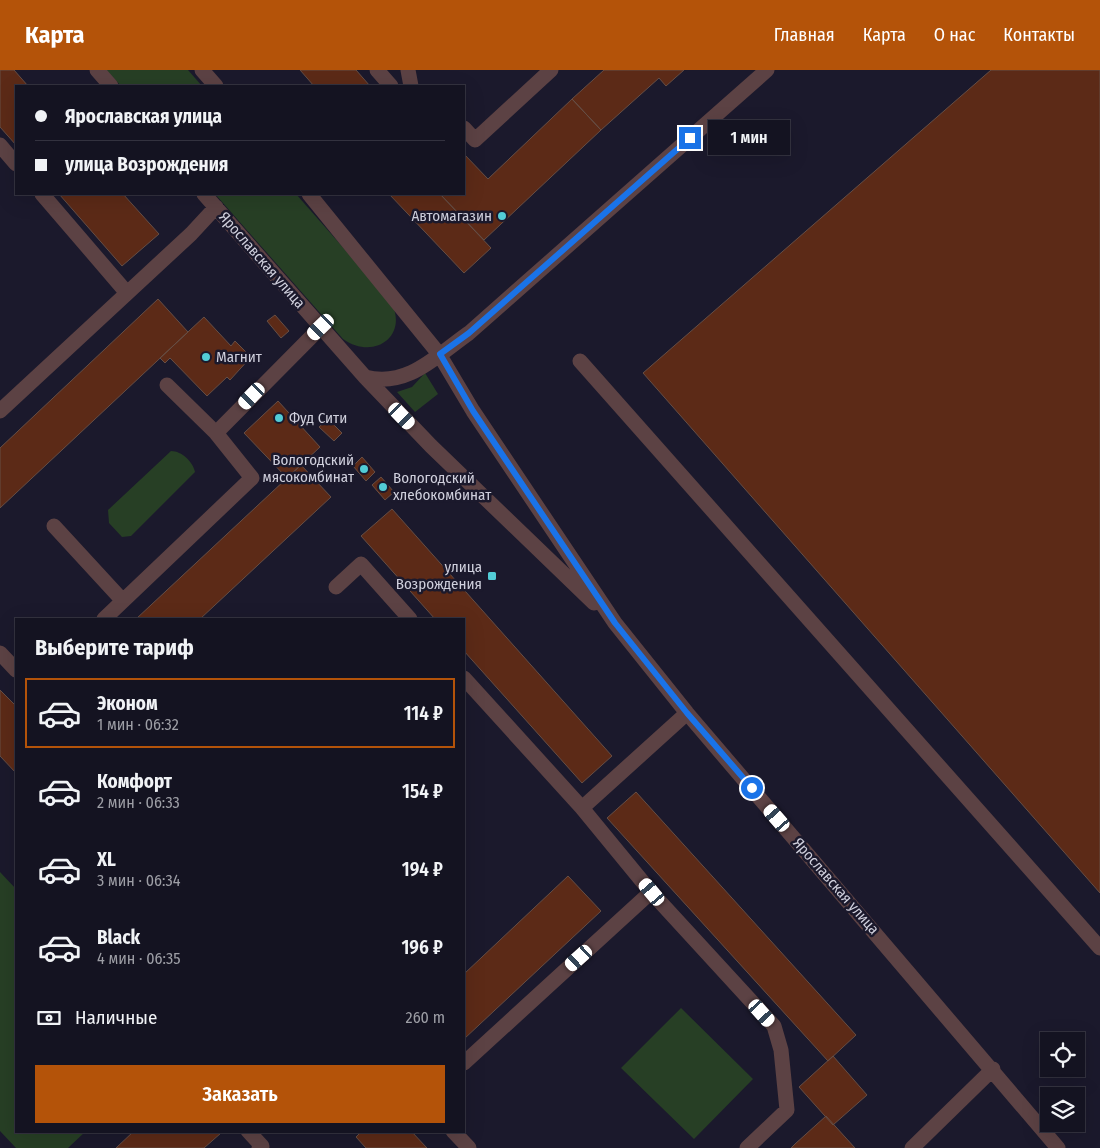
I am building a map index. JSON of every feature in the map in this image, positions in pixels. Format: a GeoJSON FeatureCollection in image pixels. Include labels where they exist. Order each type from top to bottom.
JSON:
{"type":"FeatureCollection","features":[{"type":"Feature","properties":{"kind":"street"},"geometry":{"type":"LineString","coordinates":[[97,70],[110,85]]}},
{"type":"Feature","properties":{"kind":"street"},"geometry":{"type":"LineString","coordinates":[[202,70],[215,85]]}},
{"type":"Feature","properties":{"kind":"street"},"geometry":{"type":"LineString","coordinates":[[377,70],[390,85]]}},
{"type":"Feature","properties":{"kind":"street"},"geometry":{"type":"LineString","coordinates":[[408,70],[410,85]]}},
{"type":"Feature","properties":{"kind":"street"},"geometry":{"type":"LineString","coordinates":[[465,129],[475,140],[551,70]]}},
{"type":"Feature","properties":{"kind":"street"},"geometry":{"type":"LineString","coordinates":[[365,377],[387,381],[406,377],[469,333],[764,71]]}},
{"type":"Feature","properties":{"kind":"street"},"geometry":{"type":"LineString","coordinates":[[0,145],[15,163]]}},
{"type":"Feature","properties":{"kind":"street"},"geometry":{"type":"LineString","coordinates":[[43,195],[127,294]]}},
{"type":"Feature","properties":{"kind":"street","name":"Ярославская улица"},"geometry":{"type":"LineString","coordinates":[[205,195],[365,377],[431,446],[615,623]]}},
{"type":"Feature","properties":{"kind":"street","name":"Ярославская улица"},"geometry":{"type":"LineString","coordinates":[[310,195],[440,354],[473,411],[615,623],[687,713],[993,1069],[1058,1148]]}},
{"type":"Feature","properties":{"kind":"street"},"geometry":{"type":"LineString","coordinates":[[0,411],[191,234],[216,207]]}},
{"type":"Feature","properties":{"kind":"street"},"geometry":{"type":"LineString","coordinates":[[216,433],[321,327]]}},
{"type":"Feature","properties":{"kind":"street"},"geometry":{"type":"LineString","coordinates":[[580,361],[1100,948]]}},
{"type":"Feature","properties":{"kind":"street"},"geometry":{"type":"LineString","coordinates":[[105,618],[252,478],[216,433],[167,385]]}},
{"type":"Feature","properties":{"kind":"street"},"geometry":{"type":"LineString","coordinates":[[54,526],[123,601]]}},
{"type":"Feature","properties":{"kind":"street"},"geometry":{"type":"LineString","coordinates":[[336,587],[361,564],[409,618]]}},
{"type":"Feature","properties":{"kind":"street"},"geometry":{"type":"LineString","coordinates":[[0,653],[15,669]]}},
{"type":"Feature","properties":{"kind":"street"},"geometry":{"type":"LineString","coordinates":[[465,679],[582,808],[652,892],[774,1026],[781,1050],[787,1110],[748,1148]]}},
{"type":"Feature","properties":{"kind":"street"},"geometry":{"type":"LineString","coordinates":[[582,808],[687,713]]}},
{"type":"Feature","properties":{"kind":"street"},"geometry":{"type":"LineString","coordinates":[[465,1063],[652,892]]}},
{"type":"Feature","properties":{"kind":"street"},"geometry":{"type":"LineString","coordinates":[[912,1148],[993,1069]]}},
{"type":"Feature","properties":{"kind":"street"},"geometry":{"type":"LineString","coordinates":[[250,1133],[262,1146],[259,1148]]}},
{"type":"Feature","properties":{"kind":"street"},"geometry":{"type":"LineString","coordinates":[[455,1133],[470,1148]]}},
{"type":"Feature","properties":{"kind":"green space"},"geometry":{"type":"Polygon","coordinates":[[[106,70],[188,70],[201,85],[120,85],[106,70]]]}},
{"type":"Feature","properties":{"kind":"green space"},"geometry":{"type":"Polygon","coordinates":[[[216,195],[297,195],[391,302],[395,314],[395,325],[392,334],[385,342],[377,346],[355,345],[343,339],[216,195]]]}},
{"type":"Feature","properties":{"kind":"green space"},"geometry":{"type":"Polygon","coordinates":[[[425,373],[438,394],[415,412],[397,392],[412,387],[425,373]]]}},
{"type":"Feature","properties":{"kind":"green space"},"geometry":{"type":"Polygon","coordinates":[[[171,451],[175,451],[186,458],[192,464],[195,472],[131,536],[122,537],[109,523],[108,510],[171,451]]]}},
{"type":"Feature","properties":{"kind":"green space"},"geometry":{"type":"Polygon","coordinates":[[[0,872],[15,888],[15,1133],[84,1133],[68,1148],[16,1148],[0,1131],[0,872]]]}},
{"type":"Feature","properties":{"kind":"green space"},"geometry":{"type":"Polygon","coordinates":[[[681,1008],[753,1079],[694,1139],[621,1068],[681,1008]]]}},
{"type":"Feature","properties":{"kind":"building"},"geometry":{"type":"Polygon","coordinates":[[[0,70],[14,70],[27,85],[15,85],[15,144],[0,127],[0,70]]]}},
{"type":"Feature","properties":{"kind":"building"},"geometry":{"type":"Polygon","coordinates":[[[300,70],[356,70],[369,85],[313,85],[300,70]]]}},
{"type":"Feature","properties":{"kind":"building"},"geometry":{"type":"Polygon","coordinates":[[[604,70],[684,70],[666,86],[659,78],[601,130],[572,99],[604,70]]]}},
{"type":"Feature","properties":{"kind":"building"},"geometry":{"type":"Polygon","coordinates":[[[991,70],[1100,70],[1100,893],[643,373],[991,70]]]}},
{"type":"Feature","properties":{"kind":"building"},"geometry":{"type":"Polygon","coordinates":[[[572,99],[601,130],[484,240],[441,195],[465,195],[465,155],[488,179],[572,99]]]}},
{"type":"Feature","properties":{"kind":"building"},"geometry":{"type":"Polygon","coordinates":[[[60,195],[124,195],[159,234],[122,266],[60,195]]]}},
{"type":"Feature","properties":{"kind":"building"},"geometry":{"type":"Polygon","coordinates":[[[390,195],[441,195],[491,248],[464,273],[390,195]]]}},
{"type":"Feature","properties":{"kind":"building"},"geometry":{"type":"Polygon","coordinates":[[[158,299],[188,332],[0,508],[0,448],[158,299]]]}},
{"type":"Feature","properties":{"kind":"building"},"geometry":{"type":"Polygon","coordinates":[[[275,315],[289,331],[281,338],[267,321],[275,315]]]}},
{"type":"Feature","properties":{"kind":"building"},"geometry":{"type":"Polygon","coordinates":[[[204,317],[231,346],[235,341],[251,357],[230,380],[227,377],[207,396],[170,358],[165,363],[160,358],[204,317]]]}},
{"type":"Feature","properties":{"kind":"building"},"geometry":{"type":"Polygon","coordinates":[[[278,401],[320,447],[287,478],[244,433],[278,401]]]}},
{"type":"Feature","properties":{"kind":"building"},"geometry":{"type":"Polygon","coordinates":[[[328,419],[342,433],[334,441],[319,427],[328,419]]]}},
{"type":"Feature","properties":{"kind":"building"},"geometry":{"type":"Polygon","coordinates":[[[362,457],[375,472],[366,481],[353,466],[362,457]]]}},
{"type":"Feature","properties":{"kind":"building"},"geometry":{"type":"Polygon","coordinates":[[[301,465],[331,497],[201,618],[137,618],[301,465]]]}},
{"type":"Feature","properties":{"kind":"building"},"geometry":{"type":"Polygon","coordinates":[[[381,477],[394,492],[385,500],[372,485],[381,477]]]}},
{"type":"Feature","properties":{"kind":"building"},"geometry":{"type":"Polygon","coordinates":[[[392,509],[612,756],[582,783],[465,652],[465,618],[434,618],[361,536],[392,509]]]}},
{"type":"Feature","properties":{"kind":"building"},"geometry":{"type":"Polygon","coordinates":[[[0,690],[15,705],[15,772],[0,756],[0,690]]]}},
{"type":"Feature","properties":{"kind":"building"},"geometry":{"type":"Polygon","coordinates":[[[636,792],[856,1035],[828,1061],[607,818],[636,792]]]}},
{"type":"Feature","properties":{"kind":"building"},"geometry":{"type":"Polygon","coordinates":[[[568,876],[601,911],[465,1038],[465,973],[568,876]]]}},
{"type":"Feature","properties":{"kind":"building"},"geometry":{"type":"Polygon","coordinates":[[[833,1056],[867,1095],[833,1125],[799,1087],[833,1056]]]}},
{"type":"Feature","properties":{"kind":"building"},"geometry":{"type":"Polygon","coordinates":[[[826,1116],[855,1148],[791,1148],[795,1144],[826,1116]]]}},
{"type":"Feature","properties":{"kind":"building"},"geometry":{"type":"Polygon","coordinates":[[[132,1133],[221,1133],[204,1148],[116,1148],[132,1133]]]}},
{"type":"Feature","properties":{"kind":"building"},"geometry":{"type":"Polygon","coordinates":[[[360,1133],[413,1133],[427,1148],[366,1148],[356,1137],[360,1133]]]}},
{"type":"Feature","properties":{"kind":"place","name":"Автомагазин"},"geometry":{"type":"Point","coordinates":[502,216]}},
{"type":"Feature","properties":{"kind":"place","name":"Магнит"},"geometry":{"type":"Point","coordinates":[206,357]}},
{"type":"Feature","properties":{"kind":"place","name":"Фуд Сити"},"geometry":{"type":"Point","coordinates":[279,418]}},
{"type":"Feature","properties":{"kind":"place","name":"Вологодский мясокомбинат"},"geometry":{"type":"Point","coordinates":[364,469]}},
{"type":"Feature","properties":{"kind":"place","name":"Вологодский хлебокомбинат"},"geometry":{"type":"Point","coordinates":[383,487]}},
{"type":"Feature","properties":{"kind":"place","name":"улица Возрождения"},"geometry":{"type":"Point","coordinates":[492,576]}},
{"type":"Feature","properties":{"kind":"route"},"geometry":{"type":"LineString","coordinates":[[690,138],[469,333],[440,354],[473,411],[615,623],[687,713],[752,788]]}}]}
